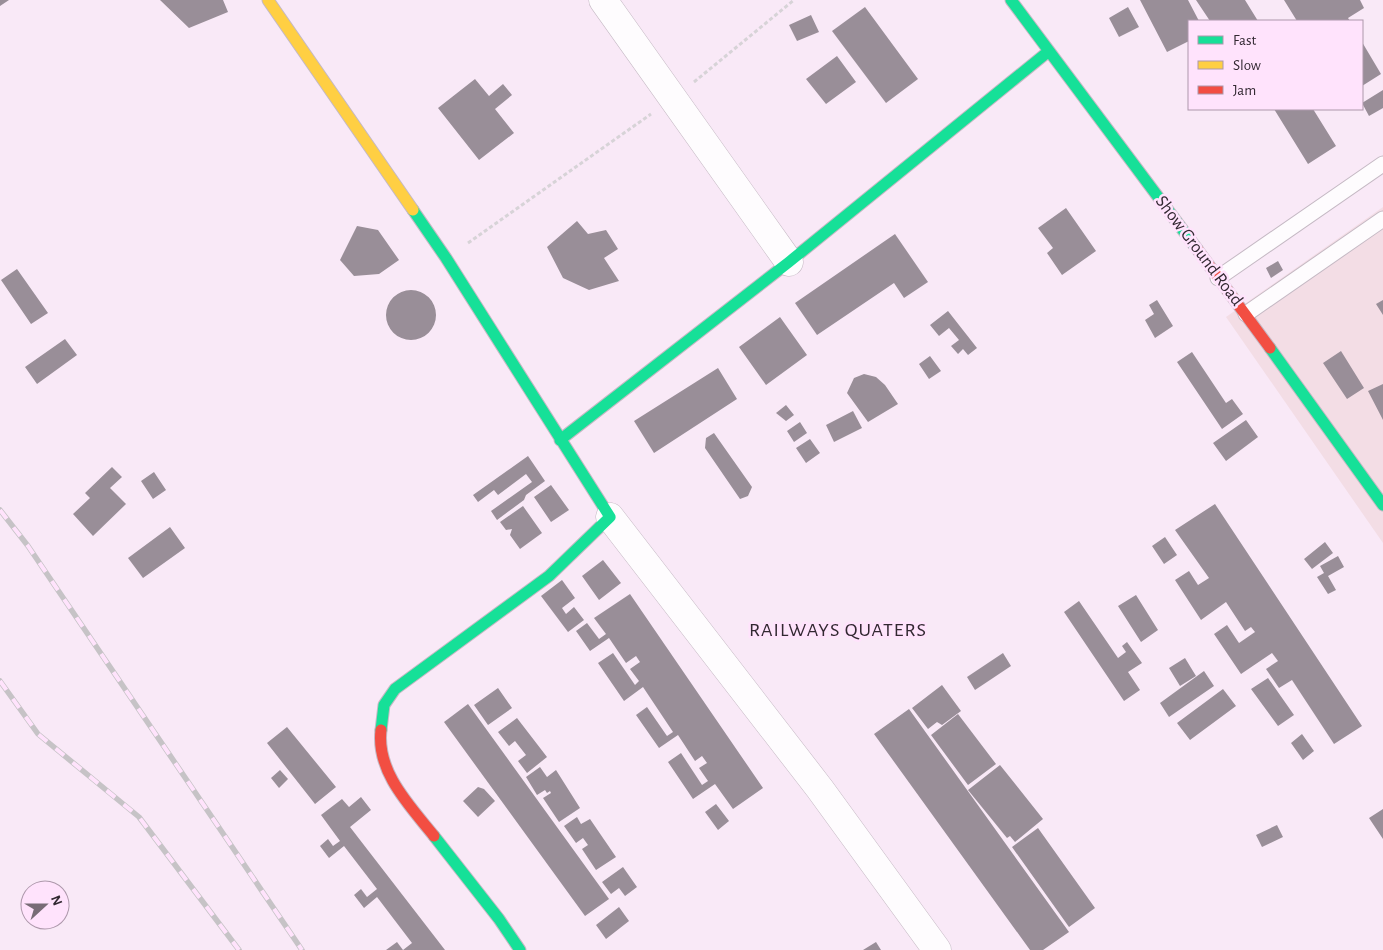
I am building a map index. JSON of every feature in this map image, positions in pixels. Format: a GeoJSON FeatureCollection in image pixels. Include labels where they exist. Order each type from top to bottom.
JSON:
{"type":"FeatureCollection","features":[{"type":"Feature","properties":{"kind":"street"},"geometry":{"type":"LineString","coordinates":[[268,0],[446,258],[610,517],[820,789],[937,950]]}},
{"type":"Feature","properties":{"kind":"street"},"geometry":{"type":"LineString","coordinates":[[603,0],[789,262]]}},
{"type":"Feature","properties":{"kind":"street","name":"Show Ground Road"},"geometry":{"type":"LineString","coordinates":[[1011,0],[1246,314],[1383,505]]}},
{"type":"Feature","properties":{"kind":"street"},"geometry":{"type":"LineString","coordinates":[[560,440],[789,262],[1049,50]]}},
{"type":"Feature","properties":{"kind":"street"},"geometry":{"type":"LineString","coordinates":[[520,950],[499,919],[404,798],[387,771],[380,739],[384,705],[395,689],[549,576],[610,517]]}},
{"type":"Feature","properties":{"kind":"lane"},"geometry":{"type":"LineString","coordinates":[[1218,278],[1383,164]]}},
{"type":"Feature","properties":{"kind":"lane"},"geometry":{"type":"LineString","coordinates":[[1246,314],[1383,219]]}},
{"type":"Feature","properties":{"kind":"path"},"geometry":{"type":"LineString","coordinates":[[446,258],[673,98],[794,0]]}},
{"type":"Feature","properties":{"kind":"shaded area"},"geometry":{"type":"Polygon","coordinates":[[[1383,207],[1383,543],[1226,317],[1383,207]]]}},
{"type":"Feature","properties":{"kind":"building"},"geometry":{"type":"Polygon","coordinates":[[[0,0],[9,0],[0,6],[0,0]]]}},
{"type":"Feature","properties":{"kind":"building"},"geometry":{"type":"Polygon","coordinates":[[[160,0],[223,0],[228,12],[189,28],[160,0]]]}},
{"type":"Feature","properties":{"kind":"building"},"geometry":{"type":"Polygon","coordinates":[[[1140,0],[1188,0],[1198,20],[1188,20],[1188,42],[1167,52],[1140,0]]]}},
{"type":"Feature","properties":{"kind":"building"},"geometry":{"type":"Polygon","coordinates":[[[1196,0],[1245,0],[1257,20],[1209,20],[1196,0]]]}},
{"type":"Feature","properties":{"kind":"building"},"geometry":{"type":"Polygon","coordinates":[[[1284,0],[1360,0],[1364,8],[1348,18],[1349,20],[1296,20],[1284,0]]]}},
{"type":"Feature","properties":{"kind":"building"},"geometry":{"type":"Polygon","coordinates":[[[865,7],[918,79],[886,103],[832,31],[865,7]]]}},
{"type":"Feature","properties":{"kind":"building"},"geometry":{"type":"Polygon","coordinates":[[[1128,7],[1139,27],[1119,37],[1109,18],[1128,7]]]}},
{"type":"Feature","properties":{"kind":"building"},"geometry":{"type":"Polygon","coordinates":[[[811,15],[819,32],[797,41],[789,25],[811,15]]]}},
{"type":"Feature","properties":{"kind":"building"},"geometry":{"type":"Polygon","coordinates":[[[1363,44],[1381,74],[1363,85],[1363,44]]]}},
{"type":"Feature","properties":{"kind":"building"},"geometry":{"type":"Polygon","coordinates":[[[837,56],[856,82],[826,104],[806,79],[837,56]]]}},
{"type":"Feature","properties":{"kind":"building"},"geometry":{"type":"Polygon","coordinates":[[[475,79],[489,96],[503,84],[512,95],[495,109],[514,133],[479,160],[438,108],[475,79]]]}},
{"type":"Feature","properties":{"kind":"building"},"geometry":{"type":"Polygon","coordinates":[[[1383,90],[1383,108],[1369,116],[1363,102],[1383,90]]]}},
{"type":"Feature","properties":{"kind":"building"},"geometry":{"type":"Polygon","coordinates":[[[1275,110],[1314,110],[1336,146],[1308,164],[1275,110]]]}},
{"type":"Feature","properties":{"kind":"building"},"geometry":{"type":"Polygon","coordinates":[[[1066,208],[1096,251],[1062,275],[1047,253],[1053,248],[1038,228],[1066,208]]]}},
{"type":"Feature","properties":{"kind":"building"},"geometry":{"type":"Polygon","coordinates":[[[577,221],[588,234],[606,230],[618,249],[604,258],[619,281],[589,290],[563,278],[547,247],[577,221]]]}},
{"type":"Feature","properties":{"kind":"building"},"geometry":{"type":"Polygon","coordinates":[[[357,226],[378,230],[399,260],[379,274],[354,276],[340,260],[357,226]]]}},
{"type":"Feature","properties":{"kind":"building"},"geometry":{"type":"Polygon","coordinates":[[[895,234],[928,282],[904,298],[894,283],[817,335],[795,303],[895,234]]]}},
{"type":"Feature","properties":{"kind":"building"},"geometry":{"type":"Polygon","coordinates":[[[1278,261],[1283,270],[1271,278],[1266,268],[1278,261]]]}},
{"type":"Feature","properties":{"kind":"building"},"geometry":{"type":"Polygon","coordinates":[[[17,269],[48,313],[31,324],[1,280],[17,269]]]}},
{"type":"Feature","properties":{"kind":"building"},"geometry":{"type":"Polygon","coordinates":[[[406,290],[416,290],[429,297],[436,310],[436,320],[429,333],[416,340],[406,340],[397,336],[390,329],[386,320],[386,310],[390,301],[397,294],[406,290]]]}},
{"type":"Feature","properties":{"kind":"building"},"geometry":{"type":"Polygon","coordinates":[[[1157,300],[1173,326],[1155,338],[1145,320],[1154,314],[1149,305],[1157,300]]]}},
{"type":"Feature","properties":{"kind":"building"},"geometry":{"type":"Polygon","coordinates":[[[1383,300],[1383,315],[1376,304],[1383,300]]]}},
{"type":"Feature","properties":{"kind":"building"},"geometry":{"type":"Polygon","coordinates":[[[948,311],[977,348],[968,355],[963,349],[958,354],[951,346],[959,340],[949,328],[939,336],[930,325],[948,311]]]}},
{"type":"Feature","properties":{"kind":"building"},"geometry":{"type":"Polygon","coordinates":[[[780,317],[807,355],[766,385],[739,347],[780,317]]]}},
{"type":"Feature","properties":{"kind":"building"},"geometry":{"type":"Polygon","coordinates":[[[65,339],[77,355],[37,384],[25,367],[65,339]]]}},
{"type":"Feature","properties":{"kind":"building"},"geometry":{"type":"Polygon","coordinates":[[[1341,351],[1364,388],[1347,399],[1323,363],[1341,351]]]}},
{"type":"Feature","properties":{"kind":"building"},"geometry":{"type":"Polygon","coordinates":[[[1192,352],[1226,403],[1232,399],[1243,414],[1222,429],[1177,362],[1192,352]]]}},
{"type":"Feature","properties":{"kind":"building"},"geometry":{"type":"Polygon","coordinates":[[[930,356],[941,371],[929,379],[919,364],[930,356]]]}},
{"type":"Feature","properties":{"kind":"building"},"geometry":{"type":"Polygon","coordinates":[[[718,368],[737,399],[654,453],[634,421],[718,368]]]}},
{"type":"Feature","properties":{"kind":"building"},"geometry":{"type":"Polygon","coordinates":[[[864,374],[876,377],[885,385],[898,404],[868,422],[847,393],[854,378],[864,374]]]}},
{"type":"Feature","properties":{"kind":"building"},"geometry":{"type":"Polygon","coordinates":[[[1383,384],[1383,420],[1368,391],[1383,384]]]}},
{"type":"Feature","properties":{"kind":"building"},"geometry":{"type":"Polygon","coordinates":[[[786,405],[794,415],[786,421],[776,413],[786,405]]]}},
{"type":"Feature","properties":{"kind":"building"},"geometry":{"type":"Polygon","coordinates":[[[853,411],[862,428],[834,442],[826,425],[853,411]]]}},
{"type":"Feature","properties":{"kind":"building"},"geometry":{"type":"Polygon","coordinates":[[[1246,420],[1258,437],[1226,461],[1213,443],[1246,420]]]}},
{"type":"Feature","properties":{"kind":"building"},"geometry":{"type":"Polygon","coordinates":[[[800,422],[807,433],[794,442],[787,431],[800,422]]]}},
{"type":"Feature","properties":{"kind":"building"},"geometry":{"type":"Polygon","coordinates":[[[714,433],[752,487],[748,496],[740,499],[705,448],[706,438],[714,433]]]}},
{"type":"Feature","properties":{"kind":"building"},"geometry":{"type":"Polygon","coordinates":[[[810,439],[820,453],[806,463],[796,448],[810,439]]]}},
{"type":"Feature","properties":{"kind":"building"},"geometry":{"type":"Polygon","coordinates":[[[528,456],[545,481],[526,495],[524,500],[497,520],[491,511],[532,482],[526,474],[498,495],[494,490],[478,502],[473,495],[528,456]]]}},
{"type":"Feature","properties":{"kind":"building"},"geometry":{"type":"Polygon","coordinates":[[[112,467],[122,477],[110,488],[126,504],[93,536],[73,514],[90,498],[85,493],[112,467]]]}},
{"type":"Feature","properties":{"kind":"building"},"geometry":{"type":"Polygon","coordinates":[[[154,472],[166,490],[153,499],[141,481],[154,472]]]}},
{"type":"Feature","properties":{"kind":"building"},"geometry":{"type":"Polygon","coordinates":[[[551,485],[569,510],[551,522],[534,497],[551,485]]]}},
{"type":"Feature","properties":{"kind":"building"},"geometry":{"type":"Polygon","coordinates":[[[1215,504],[1362,726],[1334,744],[1292,680],[1279,688],[1266,669],[1278,661],[1272,653],[1241,674],[1214,634],[1227,625],[1239,643],[1255,632],[1251,627],[1245,631],[1226,602],[1201,620],[1175,580],[1189,571],[1198,585],[1209,578],[1175,530],[1215,504]]]}},
{"type":"Feature","properties":{"kind":"building"},"geometry":{"type":"Polygon","coordinates":[[[523,506],[542,533],[520,549],[510,535],[512,529],[506,530],[500,522],[523,506]]]}},
{"type":"Feature","properties":{"kind":"building"},"geometry":{"type":"Polygon","coordinates":[[[170,527],[185,548],[143,578],[128,558],[170,527]]]}},
{"type":"Feature","properties":{"kind":"building"},"geometry":{"type":"Polygon","coordinates":[[[1165,537],[1177,555],[1164,564],[1152,546],[1165,537]]]}},
{"type":"Feature","properties":{"kind":"building"},"geometry":{"type":"Polygon","coordinates":[[[1325,542],[1333,553],[1312,569],[1304,559],[1325,542]]]}},
{"type":"Feature","properties":{"kind":"building"},"geometry":{"type":"Polygon","coordinates":[[[1338,556],[1344,567],[1328,576],[1336,590],[1328,594],[1317,577],[1324,573],[1320,566],[1338,556]]]}},
{"type":"Feature","properties":{"kind":"building"},"geometry":{"type":"Polygon","coordinates":[[[603,560],[621,583],[599,600],[582,576],[603,560]]]}},
{"type":"Feature","properties":{"kind":"building"},"geometry":{"type":"Polygon","coordinates":[[[562,580],[575,598],[562,608],[566,614],[574,607],[584,620],[568,632],[541,596],[562,580]]]}},
{"type":"Feature","properties":{"kind":"building"},"geometry":{"type":"Polygon","coordinates":[[[630,594],[763,788],[733,809],[715,784],[693,799],[668,762],[681,753],[702,785],[708,781],[699,768],[707,763],[702,756],[695,761],[678,735],[659,748],[636,715],[647,707],[667,736],[673,732],[643,687],[624,701],[598,663],[613,653],[635,685],[639,681],[630,669],[640,662],[636,656],[626,663],[609,638],[590,651],[576,631],[587,623],[599,639],[606,634],[594,618],[630,594]]]}},
{"type":"Feature","properties":{"kind":"building"},"geometry":{"type":"Polygon","coordinates":[[[1136,595],[1158,630],[1141,642],[1118,606],[1136,595]]]}},
{"type":"Feature","properties":{"kind":"building"},"geometry":{"type":"Polygon","coordinates":[[[1079,601],[1118,658],[1126,652],[1122,646],[1127,642],[1142,663],[1128,672],[1140,690],[1124,701],[1064,612],[1079,601]]]}},
{"type":"Feature","properties":{"kind":"building"},"geometry":{"type":"Polygon","coordinates":[[[1003,653],[1011,666],[975,690],[967,677],[1003,653]]]}},
{"type":"Feature","properties":{"kind":"building"},"geometry":{"type":"Polygon","coordinates":[[[1185,658],[1196,676],[1180,686],[1169,668],[1185,658]]]}},
{"type":"Feature","properties":{"kind":"building"},"geometry":{"type":"Polygon","coordinates":[[[1204,671],[1214,686],[1169,717],[1160,703],[1204,671]]]}},
{"type":"Feature","properties":{"kind":"building"},"geometry":{"type":"Polygon","coordinates":[[[1268,678],[1294,715],[1278,726],[1251,689],[1268,678]]]}},
{"type":"Feature","properties":{"kind":"building"},"geometry":{"type":"Polygon","coordinates":[[[942,685],[961,711],[942,725],[937,722],[928,729],[912,708],[942,685]]]}},
{"type":"Feature","properties":{"kind":"building"},"geometry":{"type":"Polygon","coordinates":[[[498,688],[512,708],[488,725],[474,705],[498,688]]]}},
{"type":"Feature","properties":{"kind":"building"},"geometry":{"type":"Polygon","coordinates":[[[1223,689],[1236,706],[1190,740],[1177,723],[1223,689]]]}},
{"type":"Feature","properties":{"kind":"building"},"geometry":{"type":"Polygon","coordinates":[[[468,704],[609,899],[585,916],[444,722],[468,704]]]}},
{"type":"Feature","properties":{"kind":"building"},"geometry":{"type":"Polygon","coordinates":[[[909,709],[1069,932],[1043,950],[1030,950],[874,734],[909,709]]]}},
{"type":"Feature","properties":{"kind":"building"},"geometry":{"type":"Polygon","coordinates":[[[958,714],[996,764],[968,785],[931,735],[958,714]]]}},
{"type":"Feature","properties":{"kind":"building"},"geometry":{"type":"Polygon","coordinates":[[[517,718],[547,757],[527,773],[518,761],[526,755],[515,741],[509,746],[498,732],[517,718]]]}},
{"type":"Feature","properties":{"kind":"building"},"geometry":{"type":"Polygon","coordinates":[[[287,727],[336,787],[315,804],[267,743],[287,727]]]}},
{"type":"Feature","properties":{"kind":"building"},"geometry":{"type":"Polygon","coordinates":[[[1302,734],[1314,751],[1303,760],[1291,743],[1302,734]]]}},
{"type":"Feature","properties":{"kind":"building"},"geometry":{"type":"Polygon","coordinates":[[[1000,765],[1043,819],[1015,842],[1010,836],[1007,838],[968,790],[1000,765]]]}},
{"type":"Feature","properties":{"kind":"building"},"geometry":{"type":"Polygon","coordinates":[[[540,767],[547,777],[556,770],[580,808],[559,822],[543,798],[551,793],[550,791],[547,793],[545,790],[537,795],[526,777],[540,767]]]}},
{"type":"Feature","properties":{"kind":"building"},"geometry":{"type":"Polygon","coordinates":[[[280,770],[288,779],[279,788],[271,778],[280,770]]]}},
{"type":"Feature","properties":{"kind":"building"},"geometry":{"type":"Polygon","coordinates":[[[478,787],[484,789],[495,801],[478,817],[463,801],[478,787]]]}},
{"type":"Feature","properties":{"kind":"building"},"geometry":{"type":"Polygon","coordinates":[[[361,797],[371,810],[350,827],[445,950],[403,950],[412,943],[377,897],[364,908],[354,895],[361,889],[367,897],[377,889],[344,846],[329,858],[320,846],[328,839],[333,846],[340,841],[321,815],[342,799],[349,807],[361,797]]]}},
{"type":"Feature","properties":{"kind":"building"},"geometry":{"type":"Polygon","coordinates":[[[716,804],[729,821],[718,830],[705,812],[716,804]]]}},
{"type":"Feature","properties":{"kind":"building"},"geometry":{"type":"Polygon","coordinates":[[[1383,809],[1383,839],[1369,818],[1383,809]]]}},
{"type":"Feature","properties":{"kind":"building"},"geometry":{"type":"Polygon","coordinates":[[[577,817],[581,824],[590,819],[616,857],[596,870],[582,849],[588,845],[583,838],[576,843],[564,826],[577,817]]]}},
{"type":"Feature","properties":{"kind":"building"},"geometry":{"type":"Polygon","coordinates":[[[1277,825],[1283,837],[1262,847],[1256,835],[1277,825]]]}},
{"type":"Feature","properties":{"kind":"building"},"geometry":{"type":"Polygon","coordinates":[[[1038,828],[1095,908],[1069,927],[1012,847],[1038,828]]]}},
{"type":"Feature","properties":{"kind":"building"},"geometry":{"type":"Polygon","coordinates":[[[623,867],[637,887],[625,896],[619,888],[611,894],[602,882],[623,867]]]}},
{"type":"Feature","properties":{"kind":"building"},"geometry":{"type":"Polygon","coordinates":[[[619,907],[629,921],[606,939],[596,925],[619,907]]]}},
{"type":"Feature","properties":{"kind":"building"},"geometry":{"type":"Polygon","coordinates":[[[397,942],[403,950],[386,950],[397,942]]]}},
{"type":"Feature","properties":{"kind":"building"},"geometry":{"type":"Polygon","coordinates":[[[876,942],[881,950],[863,950],[876,942]]]}},
{"type":"Feature","properties":{"kind":"railway"},"geometry":{"type":"LineString","coordinates":[[0,510],[28,546],[302,950]]}},
{"type":"Feature","properties":{"kind":"railway"},"geometry":{"type":"LineString","coordinates":[[0,681],[38,734],[139,817],[239,950]]}},
{"type":"Feature","properties":{"kind":"traffic: fast"},"geometry":{"type":"LineString","coordinates":[[1011,0],[1197,249]]}},
{"type":"Feature","properties":{"kind":"traffic: fast"},"geometry":{"type":"LineString","coordinates":[[560,440],[789,262],[1049,51]]}},
{"type":"Feature","properties":{"kind":"traffic: fast"},"geometry":{"type":"LineString","coordinates":[[381,730],[384,705],[395,689],[549,576],[610,517],[446,258],[413,210]]}},
{"type":"Feature","properties":{"kind":"traffic: fast"},"geometry":{"type":"LineString","coordinates":[[1270,348],[1383,505]]}},
{"type":"Feature","properties":{"kind":"traffic: fast"},"geometry":{"type":"LineString","coordinates":[[434,836],[499,919],[520,950]]}},
{"type":"Feature","properties":{"kind":"traffic: slow"},"geometry":{"type":"LineString","coordinates":[[268,0],[413,210]]}},
{"type":"Feature","properties":{"kind":"traffic: jam"},"geometry":{"type":"LineString","coordinates":[[1197,249],[1270,348]]}},
{"type":"Feature","properties":{"kind":"traffic: jam"},"geometry":{"type":"LineString","coordinates":[[381,730],[381,745],[389,774],[405,800],[434,836]]}},
{"type":"Feature","properties":{"kind":"district","name":"RAILWAYS QUATERS"},"geometry":{"type":"Point","coordinates":[838,630]}}]}
